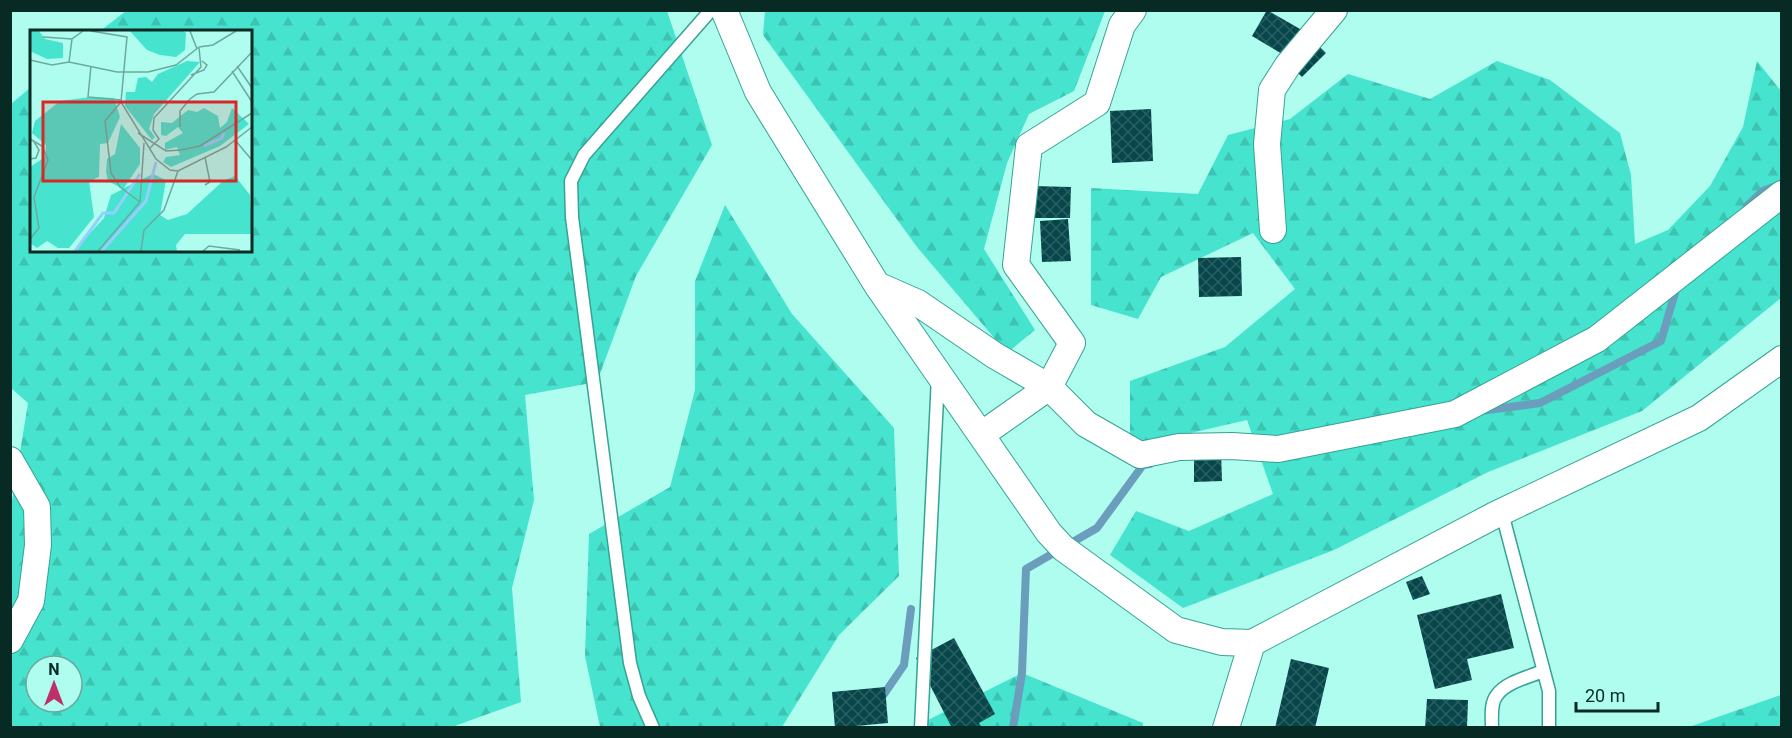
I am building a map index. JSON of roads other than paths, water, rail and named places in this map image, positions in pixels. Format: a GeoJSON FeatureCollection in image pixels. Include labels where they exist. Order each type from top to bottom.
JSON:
{"type":"FeatureCollection","features":[{"type":"Feature","properties":{"kind":"street"},"geometry":{"type":"LineString","coordinates":[[724,10],[758,92],[877,285],[1049,533],[1063,548],[1176,630],[1222,642],[1252,643],[1502,513],[1699,418],[1782,359]]}},
{"type":"Feature","properties":{"kind":"street"},"geometry":{"type":"LineString","coordinates":[[981,435],[1049,387],[1072,343],[1016,265],[1029,146],[1097,103],[1122,25],[1132,10]]}},
{"type":"Feature","properties":{"kind":"street"},"geometry":{"type":"LineString","coordinates":[[1273,230],[1268,144],[1272,90],[1288,65],[1334,10]]}},
{"type":"Feature","properties":{"kind":"street"},"geometry":{"type":"LineString","coordinates":[[877,285],[918,303],[994,355],[1049,387],[1086,424],[1140,454],[1179,447],[1232,446],[1278,449],[1455,414],[1598,339],[1782,195]]}},
{"type":"Feature","properties":{"kind":"street"},"geometry":{"type":"LineString","coordinates":[[10,460],[37,507],[38,545],[31,601],[10,640]]}},
{"type":"Feature","properties":{"kind":"street"},"geometry":{"type":"LineString","coordinates":[[1226,728],[1252,643]]}},
{"type":"Feature","properties":{"kind":"lane"},"geometry":{"type":"LineString","coordinates":[[654,728],[639,696],[630,663],[572,217],[571,181],[584,155],[711,10]]}},
{"type":"Feature","properties":{"kind":"lane"},"geometry":{"type":"LineString","coordinates":[[921,728],[938,373]]}},
{"type":"Feature","properties":{"kind":"lane"},"geometry":{"type":"LineString","coordinates":[[1502,513],[1549,691],[1549,728]]}},
{"type":"Feature","properties":{"kind":"lane"},"geometry":{"type":"LineString","coordinates":[[1492,728],[1492,707],[1496,695],[1508,686],[1543,670]]}},
{"type":"Feature","properties":{"kind":"waterway"},"geometry":{"type":"LineString","coordinates":[[1747,206],[1763,191],[1776,186]]}},
{"type":"Feature","properties":{"kind":"waterway"},"geometry":{"type":"LineString","coordinates":[[1480,411],[1540,403],[1661,341],[1677,286]]}},
{"type":"Feature","properties":{"kind":"waterway"},"geometry":{"type":"LineString","coordinates":[[1013,728],[1022,673],[1026,569],[1097,528],[1143,465],[1150,464]]}},
{"type":"Feature","properties":{"kind":"waterway"},"geometry":{"type":"LineString","coordinates":[[880,700],[904,665],[911,609]]}}]}
